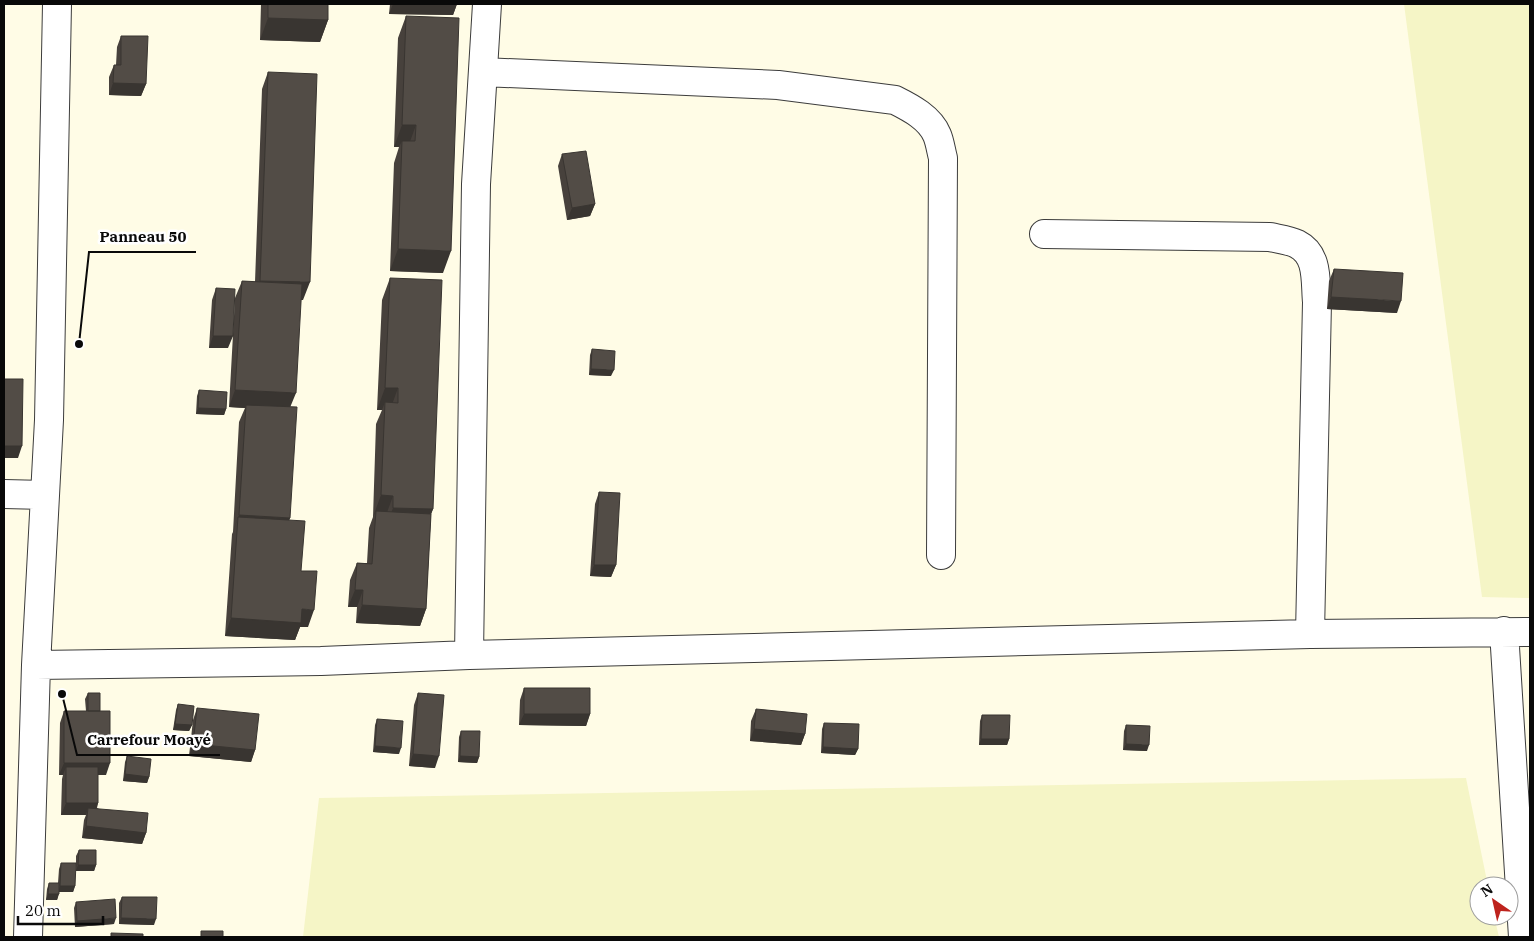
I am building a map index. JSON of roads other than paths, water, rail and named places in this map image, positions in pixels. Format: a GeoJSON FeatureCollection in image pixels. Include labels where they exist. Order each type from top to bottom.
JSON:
{"type":"FeatureCollection","features":[{"type":"Feature","properties":{"kind":"street"},"geometry":{"type":"LineString","coordinates":[[28,937],[36,665],[49,400],[57,4]]}},
{"type":"Feature","properties":{"kind":"street"},"geometry":{"type":"LineString","coordinates":[[469,656],[476,184],[487,4]]}},
{"type":"Feature","properties":{"kind":"street"},"geometry":{"type":"LineString","coordinates":[[483,72],[778,85],[896,100],[913,108],[924,118],[937,134],[943,158],[941,555]]}},
{"type":"Feature","properties":{"kind":"street"},"geometry":{"type":"LineString","coordinates":[[1044,234],[1270,237],[1297,244],[1307,251],[1314,263],[1317,302],[1310,634]]}},
{"type":"Feature","properties":{"kind":"street"},"geometry":{"type":"LineString","coordinates":[[4,494],[45,495]]}},
{"type":"Feature","properties":{"kind":"street"},"geometry":{"type":"LineString","coordinates":[[36,665],[321,661],[1310,634],[1517,631],[1523,937]]}},
{"type":"Feature","properties":{"kind":"place","name":"Panneau 50"},"geometry":{"type":"Point","coordinates":[79,344]}},
{"type":"Feature","properties":{"kind":"place","name":"Carrefour Moayé"},"geometry":{"type":"Point","coordinates":[62,694]}}]}
